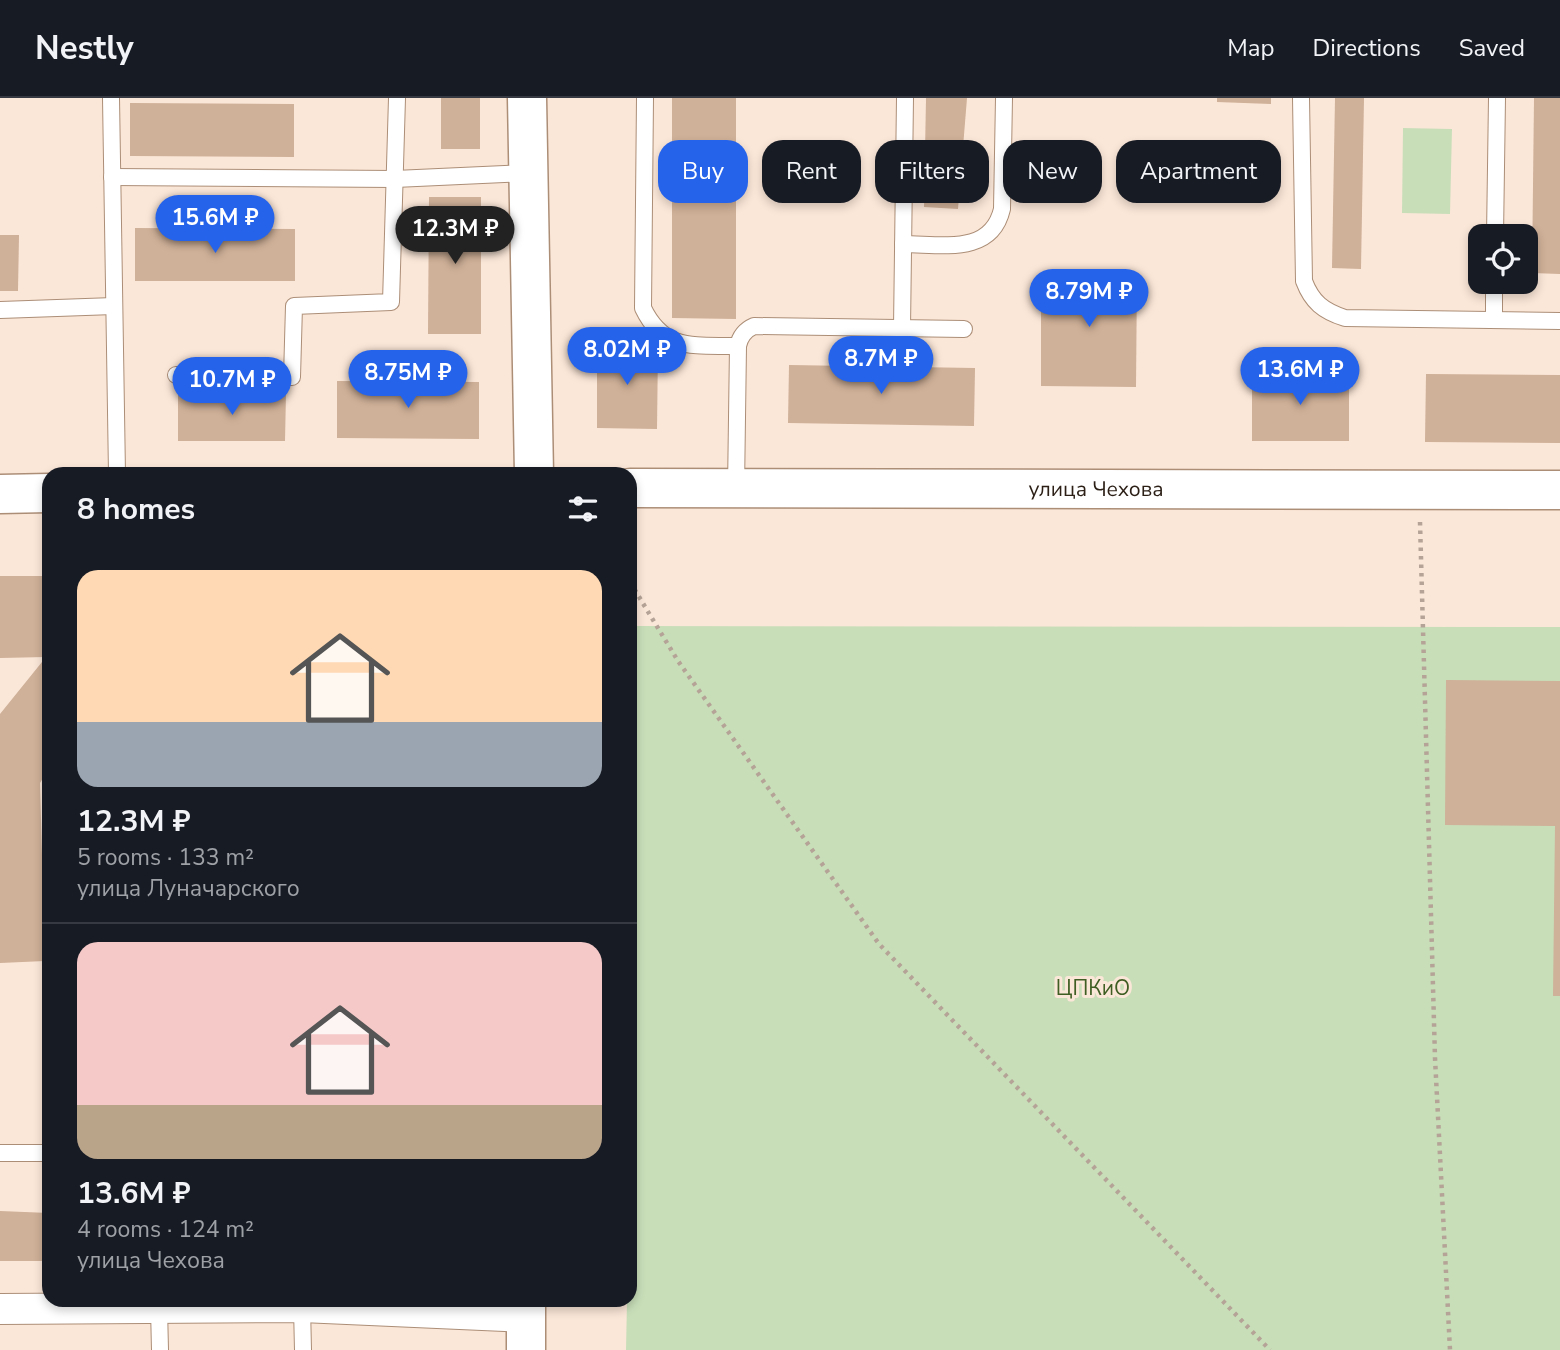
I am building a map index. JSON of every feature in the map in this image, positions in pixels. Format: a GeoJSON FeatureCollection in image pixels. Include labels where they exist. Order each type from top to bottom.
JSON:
{"type":"FeatureCollection","features":[{"type":"Feature","properties":{"kind":"street"},"geometry":{"type":"LineString","coordinates":[[527,98],[534,467]]}},
{"type":"Feature","properties":{"kind":"street","name":"улица Чехова"},"geometry":{"type":"LineString","coordinates":[[637,488],[1560,490]]}},
{"type":"Feature","properties":{"kind":"street"},"geometry":{"type":"LineString","coordinates":[[0,494],[42,494]]}},
{"type":"Feature","properties":{"kind":"street"},"geometry":{"type":"LineString","coordinates":[[0,1309],[302,1307],[526,1322]]}},
{"type":"Feature","properties":{"kind":"lane"},"geometry":{"type":"LineString","coordinates":[[111,98],[117,467]]}},
{"type":"Feature","properties":{"kind":"lane"},"geometry":{"type":"LineString","coordinates":[[176,375],[292,377],[295,306],[391,302],[397,98]]}},
{"type":"Feature","properties":{"kind":"lane"},"geometry":{"type":"LineString","coordinates":[[645,98],[643,308],[658,331],[681,345],[738,346]]}},
{"type":"Feature","properties":{"kind":"lane"},"geometry":{"type":"LineString","coordinates":[[902,328],[905,98]]}},
{"type":"Feature","properties":{"kind":"lane"},"geometry":{"type":"LineString","coordinates":[[903,244],[979,242],[992,232],[1002,209],[1004,98]]}},
{"type":"Feature","properties":{"kind":"lane"},"geometry":{"type":"LineString","coordinates":[[1301,98],[1304,281],[1319,306],[1345,318],[1560,321]]}},
{"type":"Feature","properties":{"kind":"lane"},"geometry":{"type":"LineString","coordinates":[[1495,224],[1497,98]]}},
{"type":"Feature","properties":{"kind":"lane"},"geometry":{"type":"LineString","coordinates":[[112,177],[395,178],[528,173]]}},
{"type":"Feature","properties":{"kind":"lane"},"geometry":{"type":"LineString","coordinates":[[1494,294],[1494,320]]}},
{"type":"Feature","properties":{"kind":"lane"},"geometry":{"type":"LineString","coordinates":[[0,310],[114,306]]}},
{"type":"Feature","properties":{"kind":"lane"},"geometry":{"type":"LineString","coordinates":[[736,489],[738,346],[741,337],[754,326],[964,329]]}},
{"type":"Feature","properties":{"kind":"lane"},"geometry":{"type":"LineString","coordinates":[[0,1153],[42,1153]]}},
{"type":"Feature","properties":{"kind":"lane"},"geometry":{"type":"LineString","coordinates":[[302,1307],[303,1350]]}},
{"type":"Feature","properties":{"kind":"lane"},"geometry":{"type":"LineString","coordinates":[[159,1308],[160,1350]]}},
{"type":"Feature","properties":{"kind":"path"},"geometry":{"type":"LineString","coordinates":[[1419,491],[1434,1044],[1450,1350]]}},
{"type":"Feature","properties":{"kind":"path"},"geometry":{"type":"LineString","coordinates":[[637,594],[678,661],[879,944],[1270,1350]]}},
{"type":"Feature","properties":{"kind":"green space"},"geometry":{"type":"Polygon","coordinates":[[[1403,128],[1452,129],[1450,214],[1402,213],[1403,128]]]}},
{"type":"Feature","properties":{"kind":"green space","name":"ЦПКиО"},"geometry":{"type":"Polygon","coordinates":[[[637,626],[1560,627],[1560,1350],[626,1350],[627,1307],[637,1307],[637,626]]]}},
{"type":"Feature","properties":{"kind":"building"},"geometry":{"type":"Polygon","coordinates":[[[441,98],[480,98],[480,149],[441,149],[441,98]]]}},
{"type":"Feature","properties":{"kind":"building"},"geometry":{"type":"Polygon","coordinates":[[[672,98],[736,98],[736,140],[672,140],[672,98]]]}},
{"type":"Feature","properties":{"kind":"building"},"geometry":{"type":"Polygon","coordinates":[[[926,98],[967,98],[964,140],[925,140],[926,98]]]}},
{"type":"Feature","properties":{"kind":"building"},"geometry":{"type":"Polygon","coordinates":[[[1217,98],[1271,98],[1271,104],[1217,102],[1217,98]]]}},
{"type":"Feature","properties":{"kind":"building"},"geometry":{"type":"Polygon","coordinates":[[[1335,98],[1364,98],[1361,269],[1332,268],[1335,98]]]}},
{"type":"Feature","properties":{"kind":"building"},"geometry":{"type":"Polygon","coordinates":[[[1534,98],[1560,98],[1560,274],[1538,273],[1538,224],[1533,224],[1534,98]]]}},
{"type":"Feature","properties":{"kind":"building"},"geometry":{"type":"Polygon","coordinates":[[[130,103],[294,104],[294,157],[130,156],[130,103]]]}},
{"type":"Feature","properties":{"kind":"building"},"geometry":{"type":"Polygon","coordinates":[[[429,197],[481,197],[481,334],[428,334],[429,197]]]}},
{"type":"Feature","properties":{"kind":"building"},"geometry":{"type":"Polygon","coordinates":[[[672,203],[736,203],[736,319],[672,318],[672,203]]]}},
{"type":"Feature","properties":{"kind":"building"},"geometry":{"type":"Polygon","coordinates":[[[924,203],[958,203],[958,209],[924,207],[924,203]]]}},
{"type":"Feature","properties":{"kind":"building"},"geometry":{"type":"Polygon","coordinates":[[[135,228],[295,229],[295,281],[135,281],[135,228]]]}},
{"type":"Feature","properties":{"kind":"building"},"geometry":{"type":"Polygon","coordinates":[[[0,235],[19,235],[18,291],[0,291],[0,235]]]}},
{"type":"Feature","properties":{"kind":"building"},"geometry":{"type":"Polygon","coordinates":[[[1041,272],[1137,273],[1136,387],[1041,386],[1041,272]]]}},
{"type":"Feature","properties":{"kind":"building"},"geometry":{"type":"Polygon","coordinates":[[[597,346],[658,346],[657,429],[597,428],[597,346]]]}},
{"type":"Feature","properties":{"kind":"building"},"geometry":{"type":"Polygon","coordinates":[[[789,365],[975,368],[974,426],[788,423],[789,365]]]}},
{"type":"Feature","properties":{"kind":"building"},"geometry":{"type":"Polygon","coordinates":[[[1252,373],[1349,374],[1349,441],[1252,441],[1252,373]]]}},
{"type":"Feature","properties":{"kind":"building"},"geometry":{"type":"Polygon","coordinates":[[[1426,374],[1560,375],[1560,443],[1425,442],[1426,374]]]}},
{"type":"Feature","properties":{"kind":"building"},"geometry":{"type":"Polygon","coordinates":[[[337,381],[479,382],[479,439],[337,438],[337,381]]]}},
{"type":"Feature","properties":{"kind":"building"},"geometry":{"type":"Polygon","coordinates":[[[178,393],[286,393],[285,441],[178,441],[178,393]]]}},
{"type":"Feature","properties":{"kind":"building"},"geometry":{"type":"Polygon","coordinates":[[[0,576],[42,576],[42,657],[0,658],[0,576]]]}},
{"type":"Feature","properties":{"kind":"building"},"geometry":{"type":"Polygon","coordinates":[[[42,662],[42,961],[0,963],[0,714],[42,662]]]}},
{"type":"Feature","properties":{"kind":"building"},"geometry":{"type":"Polygon","coordinates":[[[1446,680],[1560,681],[1560,996],[1553,996],[1555,826],[1445,825],[1446,680]]]}},
{"type":"Feature","properties":{"kind":"building"},"geometry":{"type":"Polygon","coordinates":[[[0,1211],[42,1213],[42,1261],[0,1261],[0,1211]]]}}]}
